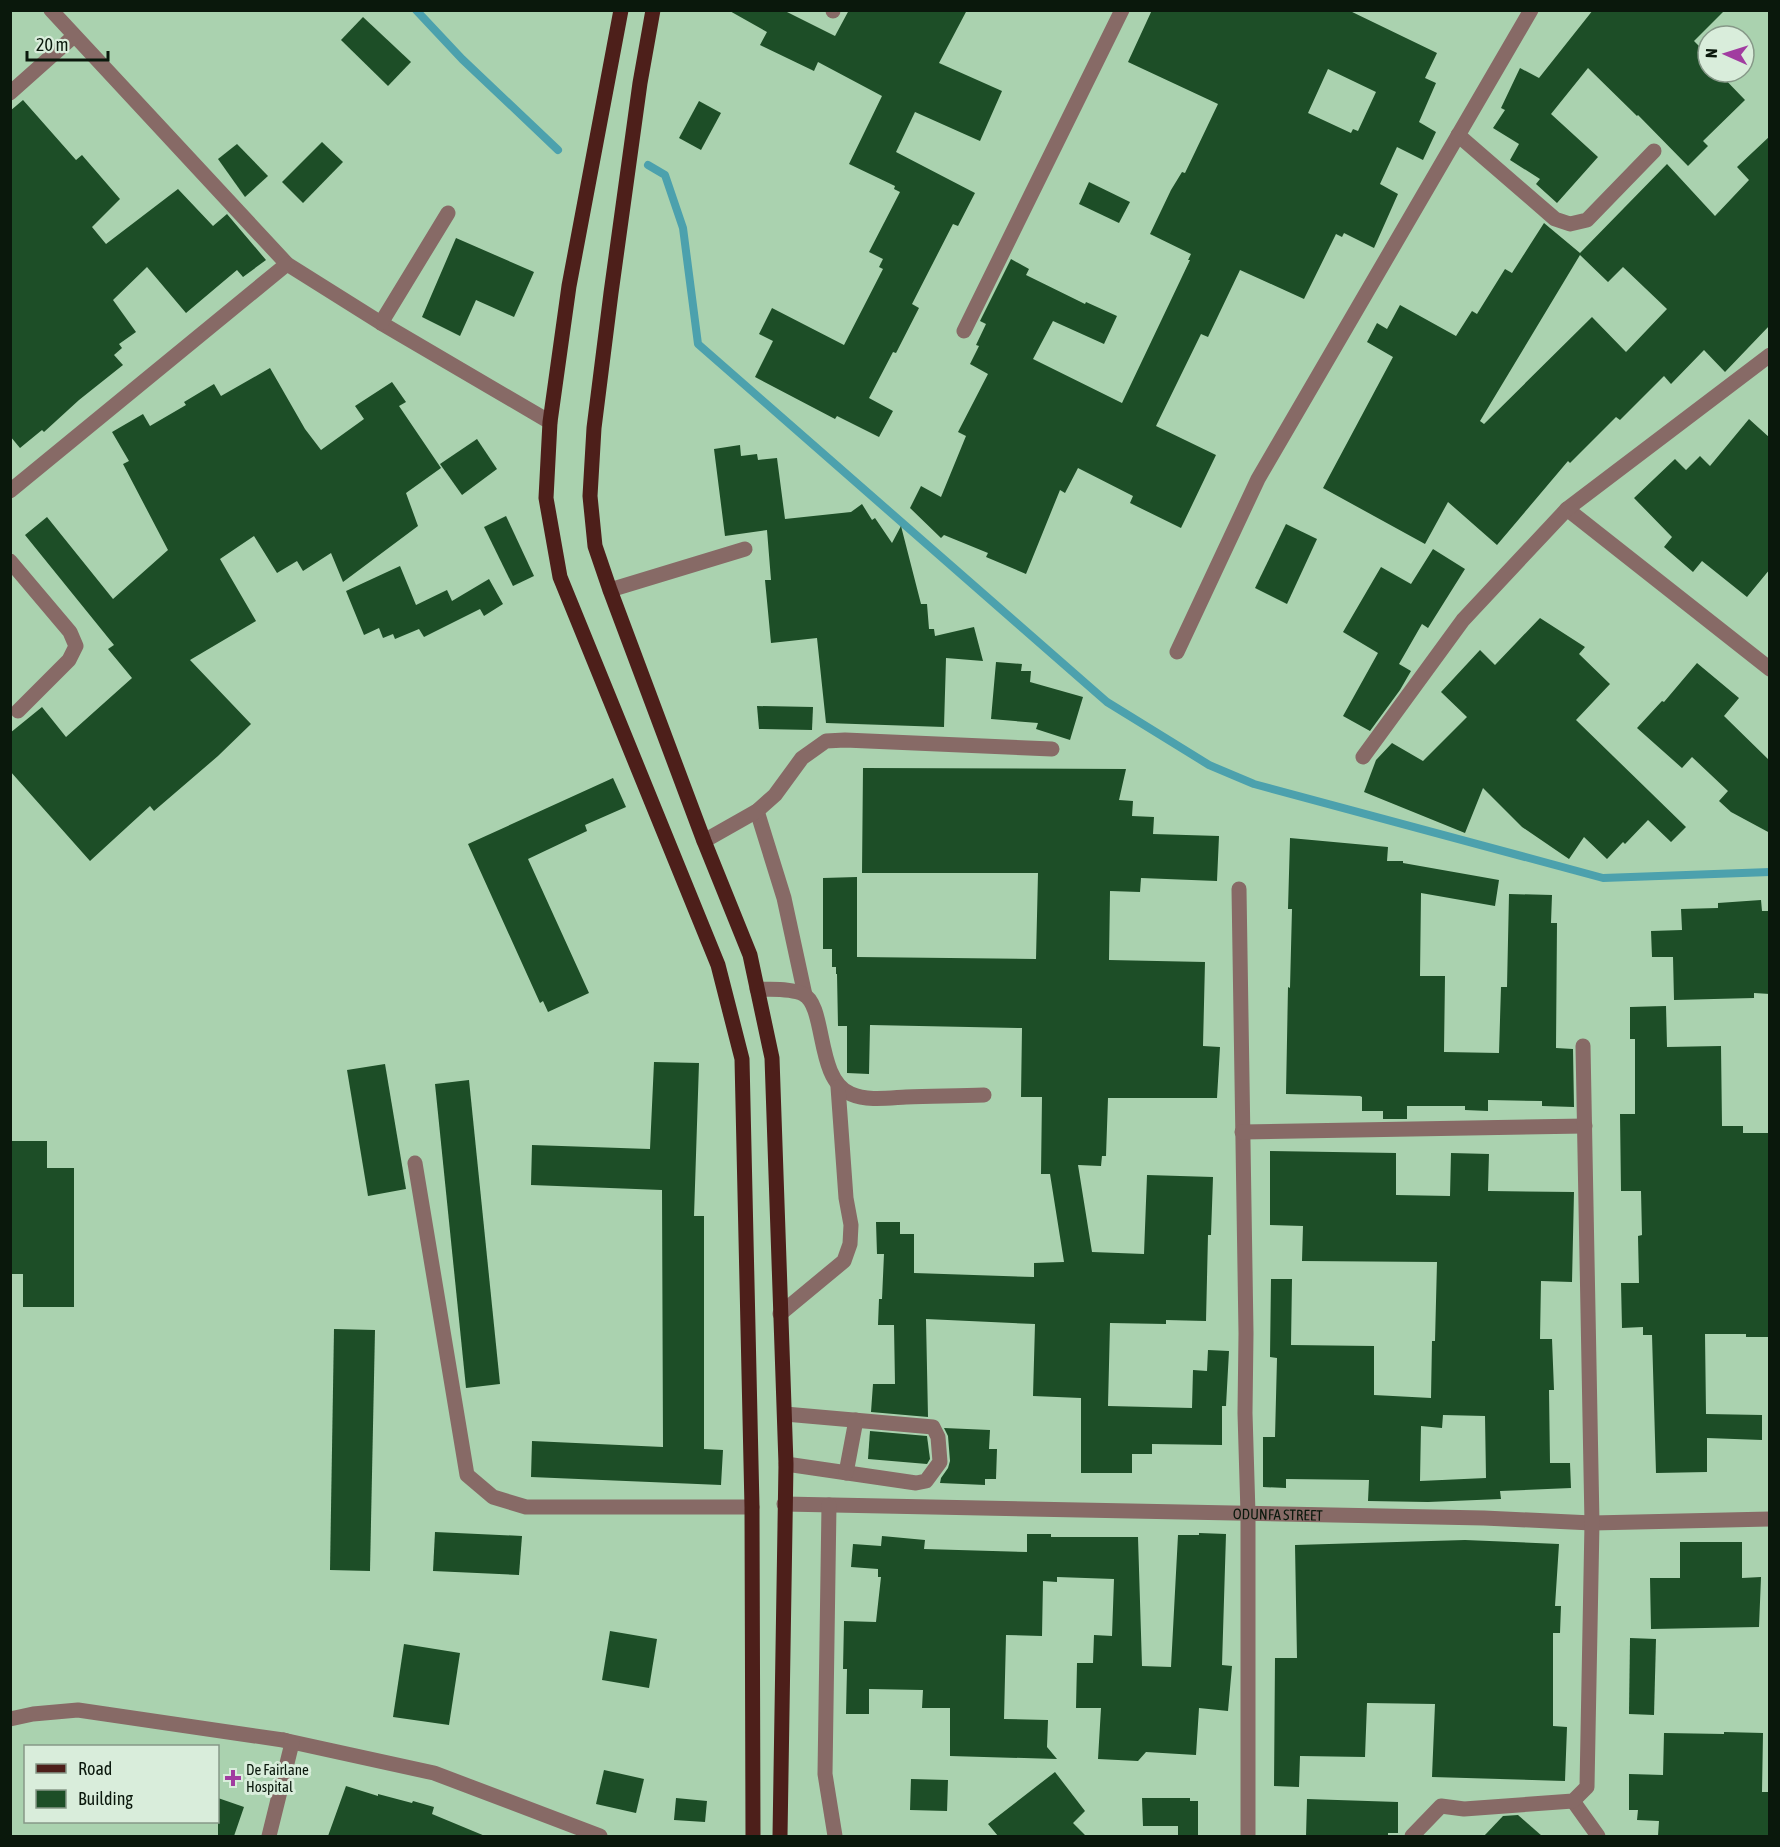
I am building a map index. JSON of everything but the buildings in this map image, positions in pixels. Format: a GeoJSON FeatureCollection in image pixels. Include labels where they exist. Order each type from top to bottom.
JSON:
{"type":"FeatureCollection","features":[{"type":"Feature","properties":{"kind":"main road"},"geometry":{"type":"LineString","coordinates":[[621,10],[569,286],[550,422],[546,498],[561,577],[718,965],[742,1059],[752,1507],[753,1836]]}},
{"type":"Feature","properties":{"kind":"main road"},"geometry":{"type":"LineString","coordinates":[[653,10],[639,95],[594,428],[590,496],[595,546],[610,590],[704,841],[750,955],[772,1058],[786,1464],[780,1836]]}},
{"type":"Feature","properties":{"kind":"street"},"geometry":{"type":"LineString","coordinates":[[51,10],[287,264],[381,323],[550,422]]}},
{"type":"Feature","properties":{"kind":"street"},"geometry":{"type":"LineString","coordinates":[[964,331],[1122,10]]}},
{"type":"Feature","properties":{"kind":"street"},"geometry":{"type":"LineString","coordinates":[[1177,652],[1258,479],[1531,10]]}},
{"type":"Feature","properties":{"kind":"street"},"geometry":{"type":"LineString","coordinates":[[10,93],[74,36]]}},
{"type":"Feature","properties":{"kind":"street"},"geometry":{"type":"LineString","coordinates":[[1458,135],[1555,219],[1570,224],[1587,220],[1654,151]]}},
{"type":"Feature","properties":{"kind":"street"},"geometry":{"type":"LineString","coordinates":[[381,323],[448,213]]}},
{"type":"Feature","properties":{"kind":"street"},"geometry":{"type":"LineString","coordinates":[[10,491],[287,264]]}},
{"type":"Feature","properties":{"kind":"street"},"geometry":{"type":"LineString","coordinates":[[1363,757],[1463,620],[1567,509],[1770,355]]}},
{"type":"Feature","properties":{"kind":"street"},"geometry":{"type":"LineString","coordinates":[[1567,509],[1770,669]]}},
{"type":"Feature","properties":{"kind":"street"},"geometry":{"type":"LineString","coordinates":[[610,590],[745,549]]}},
{"type":"Feature","properties":{"kind":"street"},"geometry":{"type":"LineString","coordinates":[[10,561],[70,632],[76,646],[69,660],[18,711]]}},
{"type":"Feature","properties":{"kind":"street"},"geometry":{"type":"LineString","coordinates":[[704,841],[757,811],[775,795],[802,758],[826,741],[1052,749]]}},
{"type":"Feature","properties":{"kind":"street"},"geometry":{"type":"LineString","coordinates":[[757,811],[784,898],[805,995],[813,1006],[820,1039],[838,1087],[846,1198],[851,1225],[850,1244],[844,1261],[780,1314]]}},
{"type":"Feature","properties":{"kind":"street"},"geometry":{"type":"LineString","coordinates":[[1239,889],[1248,1514],[1248,1836]]}},
{"type":"Feature","properties":{"kind":"street"},"geometry":{"type":"LineString","coordinates":[[757,989],[805,995]]}},
{"type":"Feature","properties":{"kind":"street"},"geometry":{"type":"LineString","coordinates":[[1412,1836],[1441,1806],[1464,1809],[1573,1802],[1587,1787],[1593,1523],[1583,1046]]}},
{"type":"Feature","properties":{"kind":"street"},"geometry":{"type":"LineString","coordinates":[[838,1087],[852,1095],[870,1098],[984,1095]]}},
{"type":"Feature","properties":{"kind":"street"},"geometry":{"type":"LineString","coordinates":[[1242,1132],[1585,1126]]}},
{"type":"Feature","properties":{"kind":"street"},"geometry":{"type":"LineString","coordinates":[[415,1163],[467,1475],[493,1497],[526,1507],[752,1507]]}},
{"type":"Feature","properties":{"kind":"street"},"geometry":{"type":"LineString","coordinates":[[785,1414],[933,1427],[938,1437],[940,1462],[926,1481],[916,1483],[786,1464]]}},
{"type":"Feature","properties":{"kind":"street"},"geometry":{"type":"LineString","coordinates":[[846,1473],[856,1420]]}},
{"type":"Feature","properties":{"kind":"street","name":"ODUNFA STREET"},"geometry":{"type":"LineString","coordinates":[[784,1504],[1472,1518],[1593,1523],[1770,1519]]}},
{"type":"Feature","properties":{"kind":"street"},"geometry":{"type":"LineString","coordinates":[[829,1505],[825,1774],[835,1836]]}},
{"type":"Feature","properties":{"kind":"street"},"geometry":{"type":"LineString","coordinates":[[10,1719],[33,1714],[78,1710],[282,1740],[434,1773],[600,1836]]}},
{"type":"Feature","properties":{"kind":"street"},"geometry":{"type":"LineString","coordinates":[[269,1836],[292,1743],[282,1740]]}},
{"type":"Feature","properties":{"kind":"street"},"geometry":{"type":"LineString","coordinates":[[1573,1802],[1598,1836]]}},
{"type":"Feature","properties":{"kind":"waterway"},"geometry":{"type":"LineString","coordinates":[[416,10],[462,59],[558,150]]}},
{"type":"Feature","properties":{"kind":"waterway"},"geometry":{"type":"LineString","coordinates":[[648,165],[665,175],[683,228],[698,344],[1107,702],[1209,765],[1254,784],[1603,878],[1770,872]]}},
{"type":"Feature","properties":{"kind":"place","name":"De Fairlane Hospital"},"geometry":{"type":"Point","coordinates":[233,1778]}}]}
